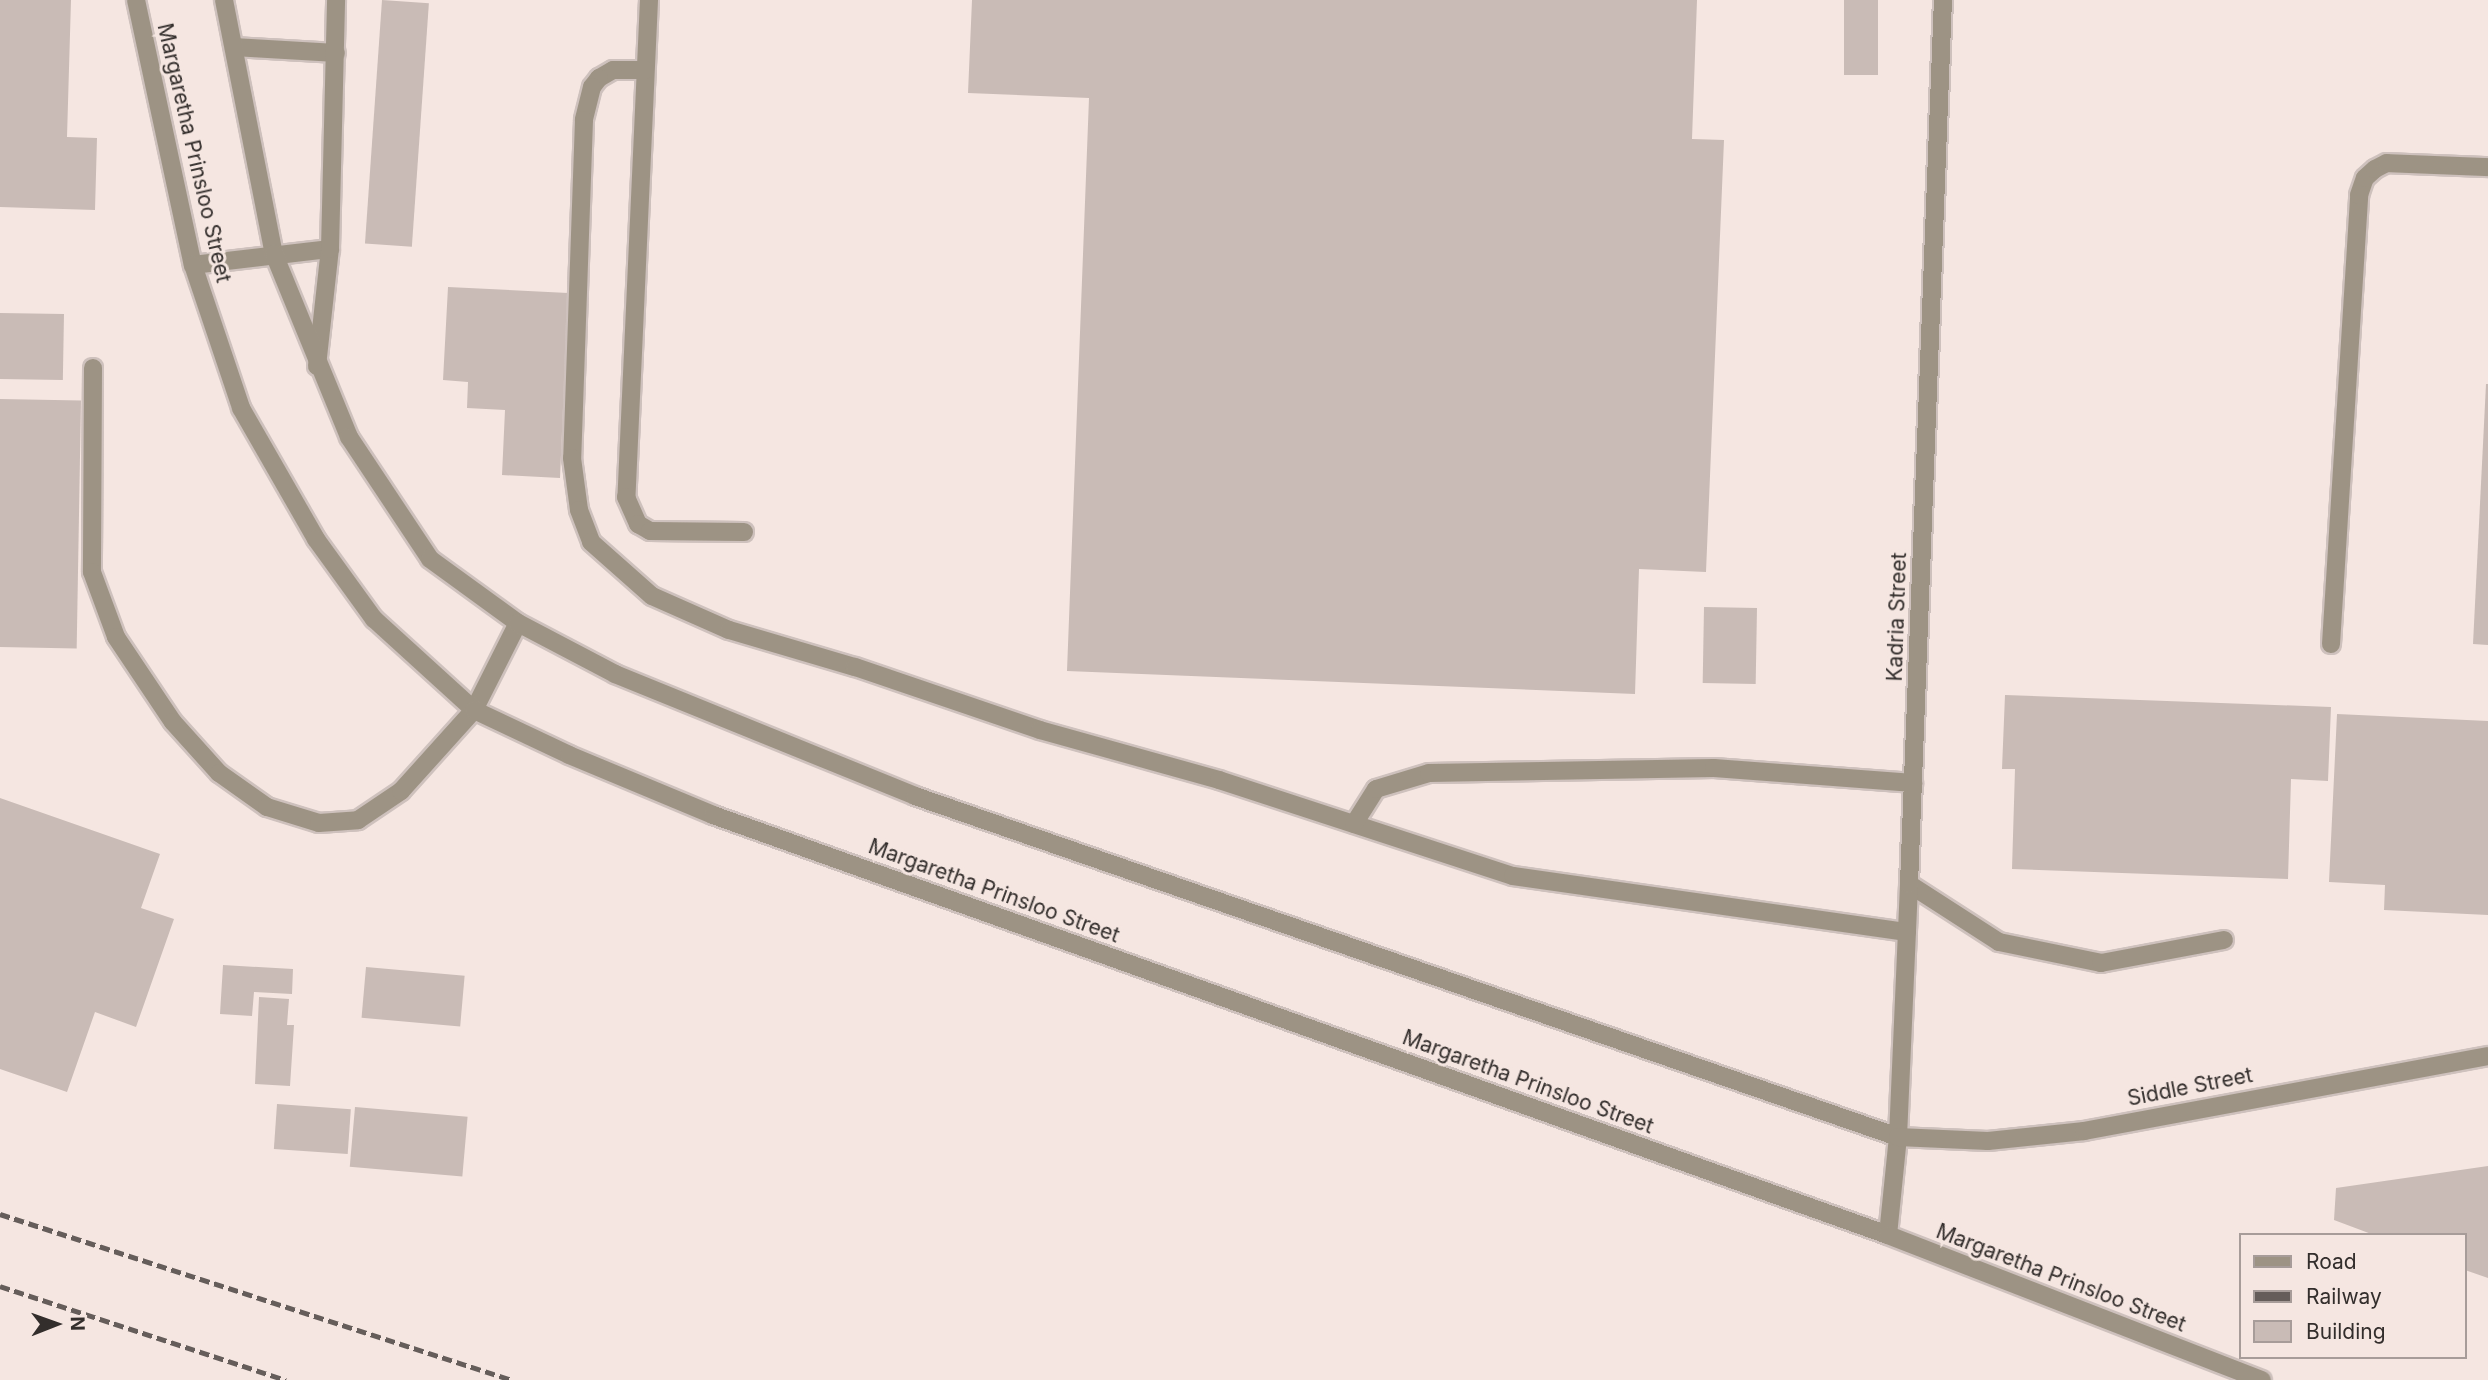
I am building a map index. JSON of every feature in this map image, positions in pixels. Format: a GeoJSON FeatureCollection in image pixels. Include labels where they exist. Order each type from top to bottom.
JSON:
{"type":"FeatureCollection","features":[{"type":"Feature","properties":{"kind":"street","name":"Margaretha Prinsloo Street"},"geometry":{"type":"LineString","coordinates":[[136,0],[193,265],[241,408],[316,539],[374,619],[474,710],[569,755],[713,815],[1888,1235],[2262,1380]]}},
{"type":"Feature","properties":{"kind":"street"},"geometry":{"type":"LineString","coordinates":[[224,0],[274,254],[317,366],[349,438],[430,559],[518,623],[615,674],[915,796],[1898,1137]]}},
{"type":"Feature","properties":{"kind":"street"},"geometry":{"type":"LineString","coordinates":[[317,366],[330,249],[336,0]]}},
{"type":"Feature","properties":{"kind":"street"},"geometry":{"type":"LineString","coordinates":[[649,0],[626,497],[638,524],[650,531],[744,532]]}},
{"type":"Feature","properties":{"kind":"street","name":"Kadria Street"},"geometry":{"type":"LineString","coordinates":[[1888,1235],[1898,1137],[1943,0]]}},
{"type":"Feature","properties":{"kind":"street"},"geometry":{"type":"LineString","coordinates":[[234,47],[336,53]]}},
{"type":"Feature","properties":{"kind":"street"},"geometry":{"type":"LineString","coordinates":[[645,70],[613,70],[599,78],[592,87],[584,120],[572,458],[579,510],[591,542],[652,596],[729,630],[855,667],[1040,730],[1219,780],[1513,876],[1907,932]]}},
{"type":"Feature","properties":{"kind":"street"},"geometry":{"type":"LineString","coordinates":[[2331,644],[2359,195],[2365,178],[2387,163],[2488,167]]}},
{"type":"Feature","properties":{"kind":"street"},"geometry":{"type":"LineString","coordinates":[[193,265],[330,249]]}},
{"type":"Feature","properties":{"kind":"street"},"geometry":{"type":"LineString","coordinates":[[93,368],[92,572],[116,637],[173,722],[219,773],[267,807],[318,823],[358,820],[401,791],[474,710],[518,623]]}},
{"type":"Feature","properties":{"kind":"street"},"geometry":{"type":"LineString","coordinates":[[1353,824],[1376,789],[1429,773],[1714,768],[1913,783]]}},
{"type":"Feature","properties":{"kind":"street"},"geometry":{"type":"LineString","coordinates":[[1909,884],[1999,942],[2101,963],[2224,940]]}},
{"type":"Feature","properties":{"kind":"street","name":"Siddle Street"},"geometry":{"type":"LineString","coordinates":[[1898,1137],[1988,1141],[2084,1131],[2488,1056]]}},
{"type":"Feature","properties":{"kind":"building"},"geometry":{"type":"Polygon","coordinates":[[[0,0],[71,0],[67,137],[97,138],[95,210],[0,207],[0,0]]]}},
{"type":"Feature","properties":{"kind":"building"},"geometry":{"type":"Polygon","coordinates":[[[382,0],[429,3],[412,247],[365,243],[382,0]]]}},
{"type":"Feature","properties":{"kind":"building"},"geometry":{"type":"Polygon","coordinates":[[[972,0],[1697,0],[1692,139],[1724,140],[1706,572],[1639,569],[1635,694],[1067,671],[1089,98],[968,93],[972,0]]]}},
{"type":"Feature","properties":{"kind":"building"},"geometry":{"type":"Polygon","coordinates":[[[1844,0],[1878,0],[1878,75],[1844,75],[1844,0]]]}},
{"type":"Feature","properties":{"kind":"building"},"geometry":{"type":"Polygon","coordinates":[[[448,287],[568,293],[560,478],[502,475],[505,410],[467,408],[468,382],[443,380],[448,287]]]}},
{"type":"Feature","properties":{"kind":"building"},"geometry":{"type":"Polygon","coordinates":[[[0,313],[64,314],[63,380],[0,379],[0,313]]]}},
{"type":"Feature","properties":{"kind":"building"},"geometry":{"type":"Polygon","coordinates":[[[2488,384],[2488,645],[2473,644],[2488,384]]]}},
{"type":"Feature","properties":{"kind":"building"},"geometry":{"type":"Polygon","coordinates":[[[0,399],[81,400],[77,648],[0,647],[0,399]]]}},
{"type":"Feature","properties":{"kind":"building"},"geometry":{"type":"Polygon","coordinates":[[[1704,607],[1757,608],[1756,684],[1703,683],[1704,607]]]}},
{"type":"Feature","properties":{"kind":"building"},"geometry":{"type":"Polygon","coordinates":[[[2005,695],[2331,707],[2328,781],[2291,779],[2288,879],[2012,869],[2015,769],[2002,769],[2005,695]]]}},
{"type":"Feature","properties":{"kind":"building"},"geometry":{"type":"Polygon","coordinates":[[[2337,714],[2488,721],[2488,915],[2384,910],[2385,885],[2329,882],[2337,714]]]}},
{"type":"Feature","properties":{"kind":"building"},"geometry":{"type":"Polygon","coordinates":[[[0,798],[160,854],[141,908],[174,919],[136,1027],[95,1012],[67,1092],[0,1069],[0,798]]]}},
{"type":"Feature","properties":{"kind":"building"},"geometry":{"type":"Polygon","coordinates":[[[223,965],[293,969],[292,994],[254,992],[252,1016],[220,1014],[223,965]]]}},
{"type":"Feature","properties":{"kind":"building"},"geometry":{"type":"Polygon","coordinates":[[[366,967],[465,976],[460,1026],[362,1018],[366,967]]]}},
{"type":"Feature","properties":{"kind":"building"},"geometry":{"type":"Polygon","coordinates":[[[259,997],[289,999],[287,1025],[294,1025],[290,1086],[255,1084],[259,997]]]}},
{"type":"Feature","properties":{"kind":"building"},"geometry":{"type":"Polygon","coordinates":[[[277,1104],[351,1109],[348,1154],[274,1149],[277,1104]]]}},
{"type":"Feature","properties":{"kind":"building"},"geometry":{"type":"Polygon","coordinates":[[[355,1107],[468,1117],[462,1177],[350,1167],[355,1107]]]}},
{"type":"Feature","properties":{"kind":"building"},"geometry":{"type":"Polygon","coordinates":[[[2488,1166],[2488,1278],[2467,1271],[2467,1233],[2369,1233],[2334,1220],[2336,1188],[2488,1166]]]}},
{"type":"Feature","properties":{"kind":"railway"},"geometry":{"type":"LineString","coordinates":[[0,1214],[512,1380]]}},
{"type":"Feature","properties":{"kind":"railway"},"geometry":{"type":"LineString","coordinates":[[0,1286],[286,1380]]}}]}
